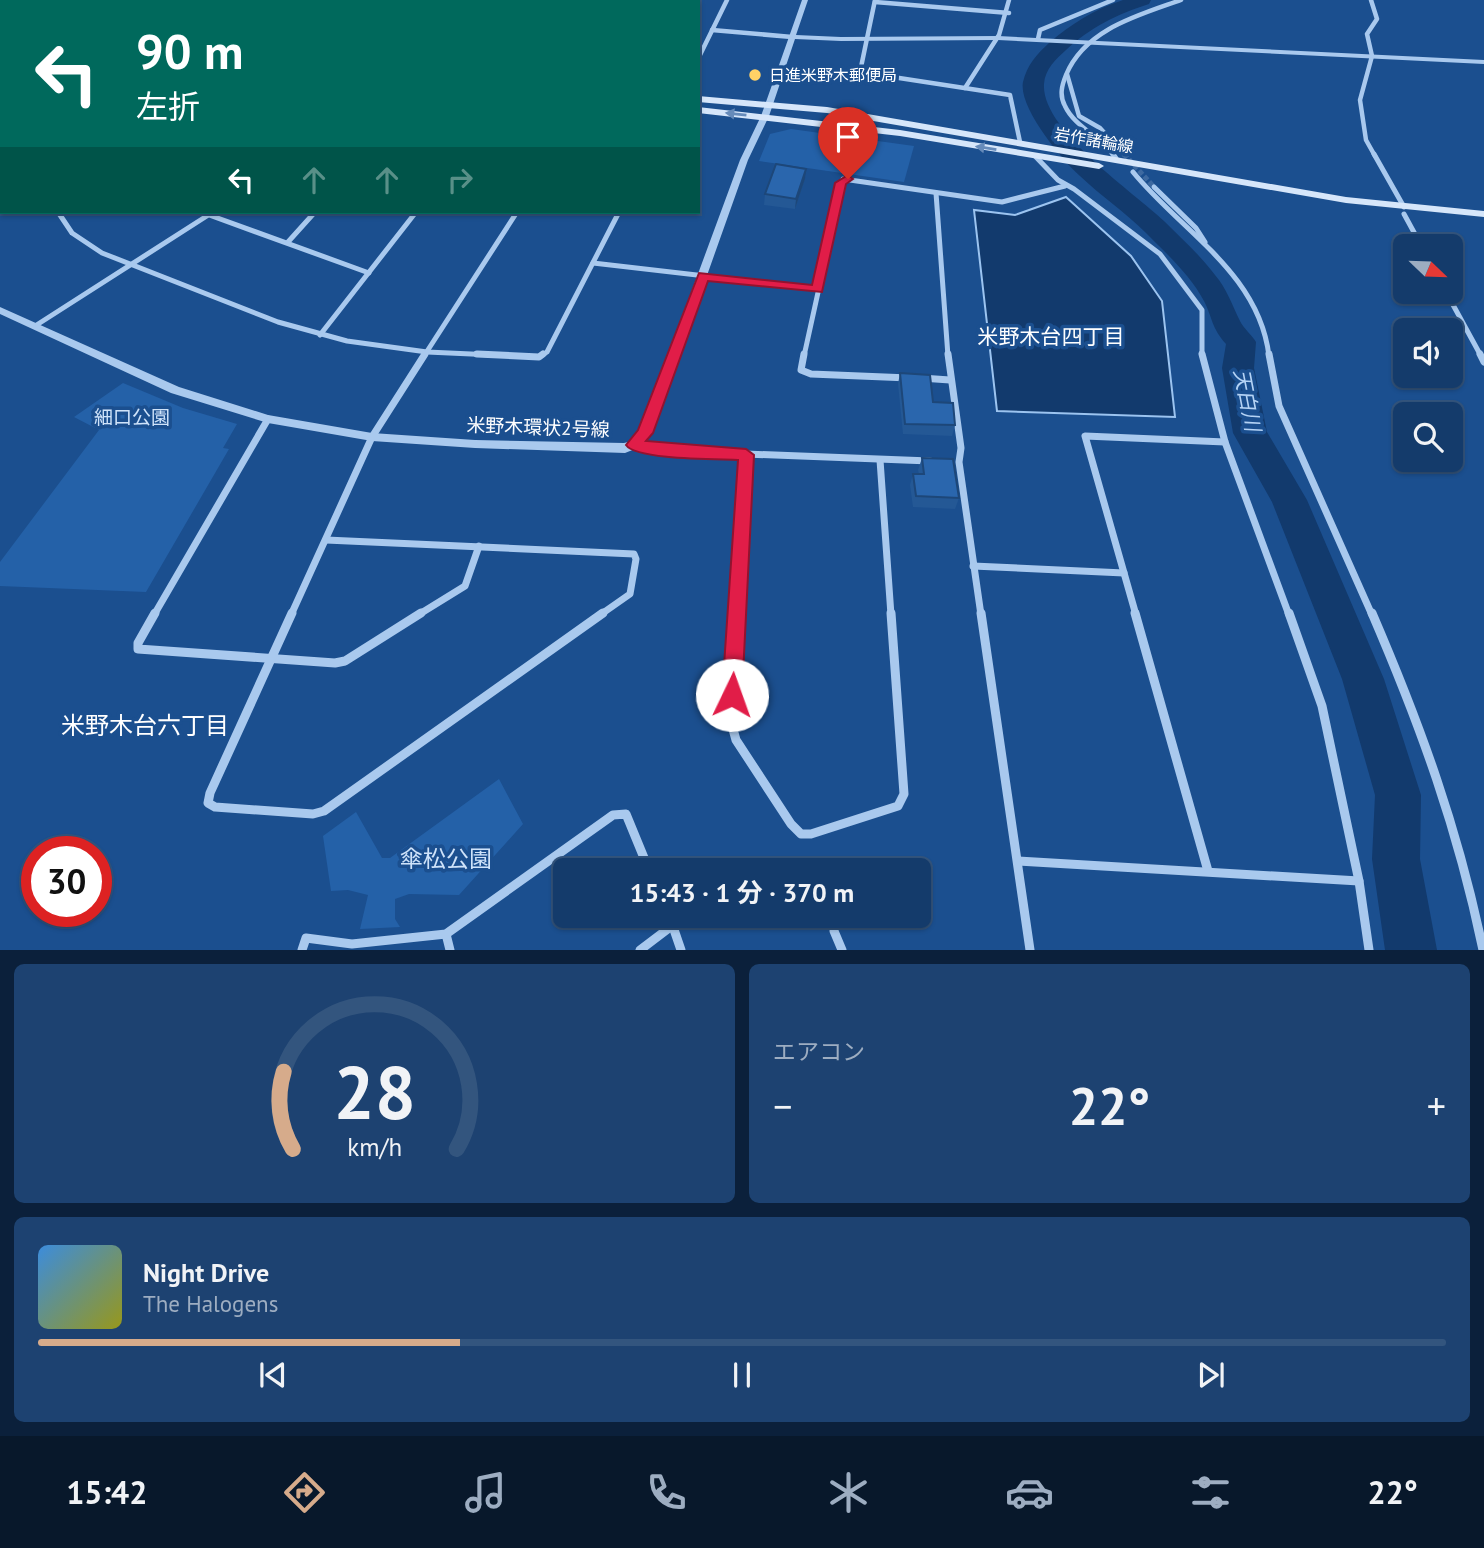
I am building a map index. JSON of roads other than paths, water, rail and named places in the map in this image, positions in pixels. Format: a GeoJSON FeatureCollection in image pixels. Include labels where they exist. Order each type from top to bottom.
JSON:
{"type":"FeatureCollection","features":[{"type":"Feature","properties":{"kind":"main road","name":"岩作諸輪線"},"geometry":{"type":"LineString","coordinates":[[700,99],[835,111],[1020,142],[1053,159],[1404,211],[1484,220]]}},
{"type":"Feature","properties":{"kind":"main road","name":"岩作諸輪線"},"geometry":{"type":"LineString","coordinates":[[700,110],[1037,151],[1115,156],[1246,184],[1404,211],[1484,214]]}},
{"type":"Feature","properties":{"kind":"street"},"geometry":{"type":"LineString","coordinates":[[700,55],[727,0]]}},
{"type":"Feature","properties":{"kind":"street","name":"米野木環状2号線"},"geometry":{"type":"LineString","coordinates":[[0,310],[175,390],[268,419],[372,437],[475,444],[625,448],[633,445],[645,433],[744,160],[765,117],[805,0]]}},
{"type":"Feature","properties":{"kind":"street"},"geometry":{"type":"LineString","coordinates":[[942,7],[943,0]]}},
{"type":"Feature","properties":{"kind":"street"},"geometry":{"type":"LineString","coordinates":[[965,88],[998,38],[1009,13],[1009,0]]}},
{"type":"Feature","properties":{"kind":"street"},"geometry":{"type":"LineString","coordinates":[[1042,39],[1040,30],[1113,0]]}},
{"type":"Feature","properties":{"kind":"street"},"geometry":{"type":"LineString","coordinates":[[1115,156],[1108,146],[1065,108],[1060,92],[1072,58],[1104,31],[1181,0]]}},
{"type":"Feature","properties":{"kind":"street"},"geometry":{"type":"LineString","coordinates":[[1371,0],[1377,19],[1367,34],[1373,56],[1360,100],[1366,141],[1416,234]]}},
{"type":"Feature","properties":{"kind":"street"},"geometry":{"type":"LineString","coordinates":[[1009,13],[875,1],[860,72],[1010,95],[1020,142]]}},
{"type":"Feature","properties":{"kind":"street"},"geometry":{"type":"LineString","coordinates":[[712,30],[792,37],[866,39],[945,36],[1042,39],[1484,62]]}},
{"type":"Feature","properties":{"kind":"street"},"geometry":{"type":"LineString","coordinates":[[1067,74],[1079,116],[1100,128],[1115,156]]}},
{"type":"Feature","properties":{"kind":"street"},"geometry":{"type":"LineString","coordinates":[[1037,151],[1041,166],[1065,186],[1074,189],[1145,241],[1173,268],[1197,302],[1204,322],[1202,355],[1225,442],[1322,706],[1359,881],[1369,950]]}},
{"type":"Feature","properties":{"kind":"street"},"geometry":{"type":"LineString","coordinates":[[1133,172],[1165,208],[1206,245],[1245,290],[1264,328],[1277,402],[1409,700],[1439,782],[1460,850],[1483,950]]}},
{"type":"Feature","properties":{"kind":"street"},"geometry":{"type":"LineString","coordinates":[[950,380],[805,372],[801,366],[843,179],[1007,202],[1065,186]]}},
{"type":"Feature","properties":{"kind":"street"},"geometry":{"type":"LineString","coordinates":[[1154,187],[1203,235],[1206,245]]}},
{"type":"Feature","properties":{"kind":"street"},"geometry":{"type":"LineString","coordinates":[[936,192],[950,380],[961,448],[959,462],[1030,950]]}},
{"type":"Feature","properties":{"kind":"street"},"geometry":{"type":"LineString","coordinates":[[59,214],[63,224],[84,243],[131,265],[278,323],[320,335],[427,352],[542,355],[547,352],[617,214]]}},
{"type":"Feature","properties":{"kind":"street"},"geometry":{"type":"LineString","coordinates":[[35,326],[210,214]]}},
{"type":"Feature","properties":{"kind":"street"},"geometry":{"type":"LineString","coordinates":[[215,214],[369,273]]}},
{"type":"Feature","properties":{"kind":"street"},"geometry":{"type":"LineString","coordinates":[[288,242],[313,214]]}},
{"type":"Feature","properties":{"kind":"street"},"geometry":{"type":"LineString","coordinates":[[320,335],[414,214]]}},
{"type":"Feature","properties":{"kind":"street"},"geometry":{"type":"LineString","coordinates":[[326,540],[628,552],[634,554],[636,559],[632,588],[626,599],[332,807],[313,814],[215,807],[208,803],[210,793],[372,437],[516,214]]}},
{"type":"Feature","properties":{"kind":"street"},"geometry":{"type":"LineString","coordinates":[[593,263],[817,289]]}},
{"type":"Feature","properties":{"kind":"street"},"geometry":{"type":"LineString","coordinates":[[1453,304],[1484,362]]}},
{"type":"Feature","properties":{"kind":"street"},"geometry":{"type":"LineString","coordinates":[[268,419],[144,632],[138,649],[335,663],[354,657],[465,586],[479,546]]}},
{"type":"Feature","properties":{"kind":"street"},"geometry":{"type":"LineString","coordinates":[[1208,871],[1085,436],[1225,442]]}},
{"type":"Feature","properties":{"kind":"street"},"geometry":{"type":"LineString","coordinates":[[633,445],[669,451],[959,462]]}},
{"type":"Feature","properties":{"kind":"street"},"geometry":{"type":"LineString","coordinates":[[746,455],[731,722],[736,740],[800,834],[811,834],[898,806],[904,794],[880,460]]}},
{"type":"Feature","properties":{"kind":"street"},"geometry":{"type":"LineString","coordinates":[[973,566],[1125,573]]}},
{"type":"Feature","properties":{"kind":"street"},"geometry":{"type":"LineString","coordinates":[[302,950],[306,938],[352,944],[446,934],[613,815],[626,814],[644,858]]}},
{"type":"Feature","properties":{"kind":"street"},"geometry":{"type":"LineString","coordinates":[[1018,861],[1359,881]]}},
{"type":"Feature","properties":{"kind":"street"},"geometry":{"type":"LineString","coordinates":[[640,950],[663,928]]}},
{"type":"Feature","properties":{"kind":"street"},"geometry":{"type":"LineString","coordinates":[[674,928],[681,950]]}},
{"type":"Feature","properties":{"kind":"street"},"geometry":{"type":"LineString","coordinates":[[834,930],[842,950]]}},
{"type":"Feature","properties":{"kind":"street"},"geometry":{"type":"LineString","coordinates":[[446,934],[450,950]]}},
{"type":"Feature","properties":{"kind":"waterway","name":"天白川"},"geometry":{"type":"LineString","coordinates":[[1142,0],[1096,18],[1075,31],[1042,60],[1033,84],[1036,101],[1053,130],[1087,170],[1153,225],[1205,280],[1220,303],[1227,326],[1241,342],[1238,368],[1250,433],[1289,500],[1363,679],[1398,795],[1396,859],[1411,950]]}},
{"type":"Feature","properties":{"kind":"tunnel"},"geometry":{"type":"LineString","coordinates":[[1119,149],[1125,156]]}},
{"type":"Feature","properties":{"kind":"tunnel"},"geometry":{"type":"LineString","coordinates":[[1124,154],[1154,187]]}},
{"type":"Feature","properties":{"kind":"place","name":"日進米野木郵便局"},"geometry":{"type":"Point","coordinates":[755,75]}},
{"type":"Feature","properties":{"kind":"district","name":"米野木台四丁目"},"geometry":{"type":"Point","coordinates":[1051,337]}},
{"type":"Feature","properties":{"kind":"district","name":"米野木台六丁目"},"geometry":{"type":"Point","coordinates":[145,726]}},
{"type":"Feature","properties":{"kind":"park label","name":"細口公園"},"geometry":{"type":"Point","coordinates":[132,417]}},
{"type":"Feature","properties":{"kind":"park label","name":"傘松公園"},"geometry":{"type":"Point","coordinates":[446,859]}}]}
